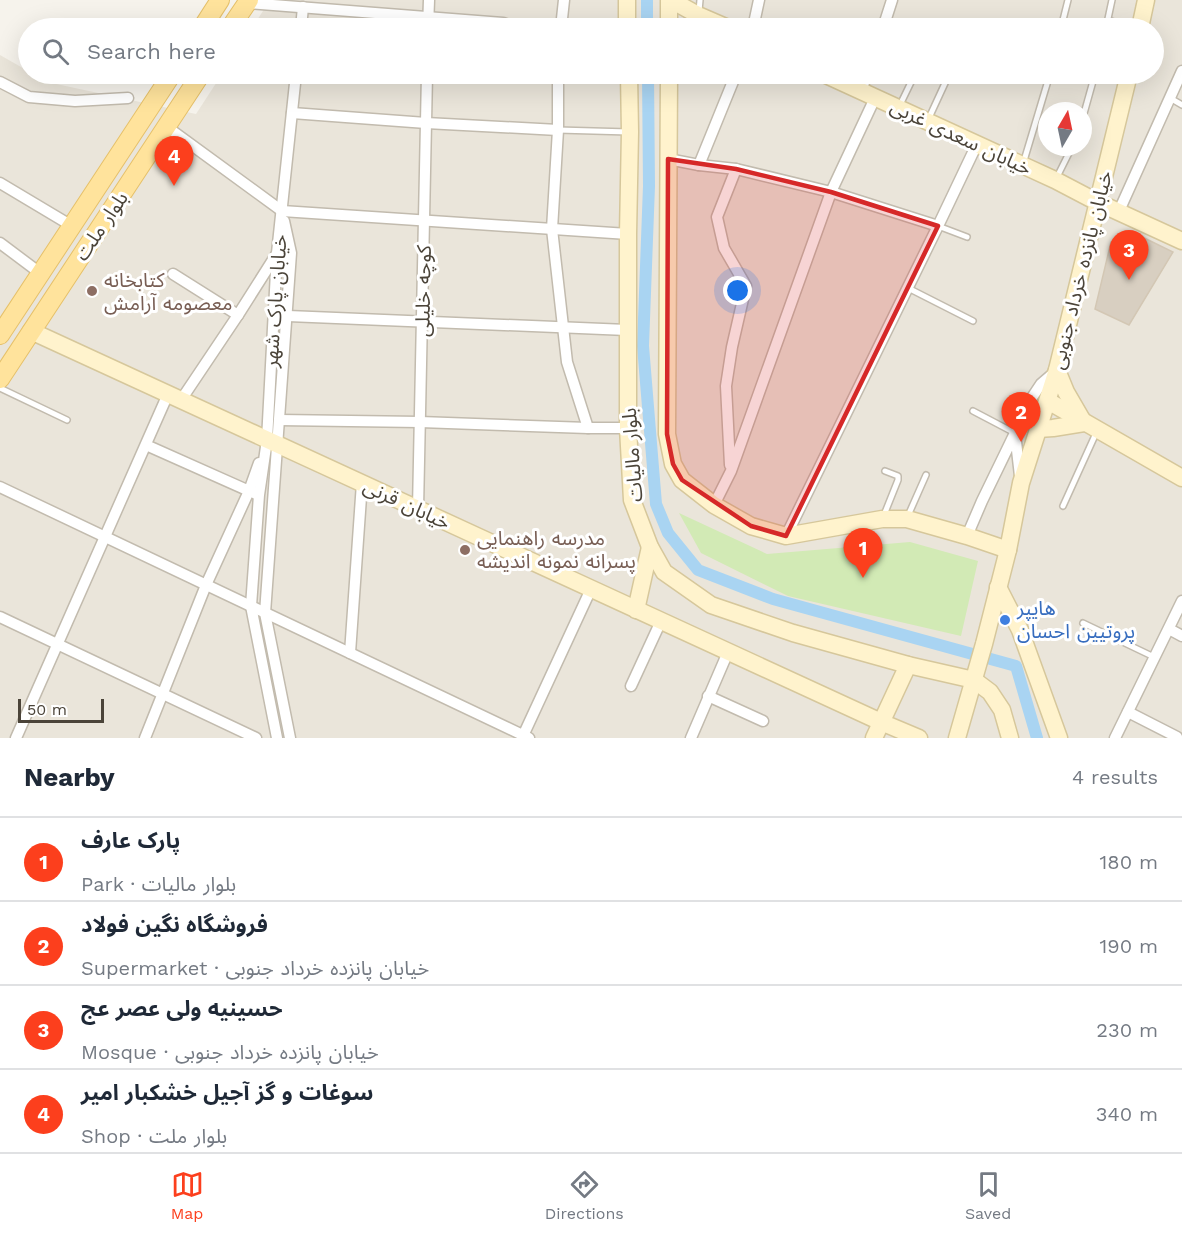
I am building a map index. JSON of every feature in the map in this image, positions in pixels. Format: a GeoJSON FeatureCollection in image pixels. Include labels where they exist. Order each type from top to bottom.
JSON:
{"type":"FeatureCollection","features":[{"type":"Feature","properties":{"kind":"main road"},"geometry":{"type":"LineString","coordinates":[[208,18],[220,0]]}},
{"type":"Feature","properties":{"kind":"main road"},"geometry":{"type":"LineString","coordinates":[[237,18],[248,1]]}},
{"type":"Feature","properties":{"kind":"main road","name":"بلوار ملت"},"geometry":{"type":"LineString","coordinates":[[3,325],[72,226],[165,84]]}},
{"type":"Feature","properties":{"kind":"main road","name":"بلوار ملت"},"geometry":{"type":"LineString","coordinates":[[0,379],[195,84]]}},
{"type":"Feature","properties":{"kind":"street"},"geometry":{"type":"LineString","coordinates":[[428,17],[429,0]]}},
{"type":"Feature","properties":{"kind":"street"},"geometry":{"type":"LineString","coordinates":[[562,18],[564,0]]}},
{"type":"Feature","properties":{"kind":"street"},"geometry":{"type":"LineString","coordinates":[[627,0],[627,18]]}},
{"type":"Feature","properties":{"kind":"street"},"geometry":{"type":"LineString","coordinates":[[669,18],[670,0],[699,8],[714,18]]}},
{"type":"Feature","properties":{"kind":"street"},"geometry":{"type":"LineString","coordinates":[[755,18],[759,0]]}},
{"type":"Feature","properties":{"kind":"street"},"geometry":{"type":"LineString","coordinates":[[886,18],[892,0]]}},
{"type":"Feature","properties":{"kind":"street"},"geometry":{"type":"LineString","coordinates":[[1142,18],[1146,0]]}},
{"type":"Feature","properties":{"kind":"street"},"geometry":{"type":"LineString","coordinates":[[248,1],[440,18]]}},
{"type":"Feature","properties":{"kind":"street"},"geometry":{"type":"LineString","coordinates":[[302,18],[303,7]]}},
{"type":"Feature","properties":{"kind":"street"},"geometry":{"type":"LineString","coordinates":[[1092,223],[1123,213],[1182,71]]}},
{"type":"Feature","properties":{"kind":"street"},"geometry":{"type":"LineString","coordinates":[[0,82],[29,97],[75,101],[128,98]]}},
{"type":"Feature","properties":{"kind":"street"},"geometry":{"type":"LineString","coordinates":[[282,211],[295,84]]}},
{"type":"Feature","properties":{"kind":"street","name":"کوچه خلیلی"},"geometry":{"type":"LineString","coordinates":[[418,510],[427,84]]}},
{"type":"Feature","properties":{"kind":"street"},"geometry":{"type":"LineString","coordinates":[[558,84],[558,130],[552,229],[567,362],[588,428]]}},
{"type":"Feature","properties":{"kind":"street","name":"بلوار مالیات"},"geometry":{"type":"LineString","coordinates":[[629,84],[627,330],[628,428],[632,500],[650,547],[664,572],[711,605],[793,633],[908,665],[974,678]]}},
{"type":"Feature","properties":{"kind":"street","name":"بلوار مالیات"},"geometry":{"type":"LineString","coordinates":[[669,84],[667,434],[673,464],[682,480],[714,505],[751,526],[786,536],[882,519],[907,519],[968,536],[1010,542]]}},
{"type":"Feature","properties":{"kind":"street"},"geometry":{"type":"LineString","coordinates":[[699,165],[732,84]]}},
{"type":"Feature","properties":{"kind":"street","name":"خیابان سعدی غربی"},"geometry":{"type":"LineString","coordinates":[[846,84],[1182,241]]}},
{"type":"Feature","properties":{"kind":"street"},"geometry":{"type":"LineString","coordinates":[[714,505],[731,471],[868,94],[868,84]]}},
{"type":"Feature","properties":{"kind":"street","name":"خیابان پانزده خرداد جنوبی"},"geometry":{"type":"LineString","coordinates":[[974,678],[1010,542],[1021,483],[1057,370],[1126,84]]}},
{"type":"Feature","properties":{"kind":"street"},"geometry":{"type":"LineString","coordinates":[[292,113],[558,130]]}},
{"type":"Feature","properties":{"kind":"street"},"geometry":{"type":"LineString","coordinates":[[167,127],[282,211],[628,234]]}},
{"type":"Feature","properties":{"kind":"street"},"geometry":{"type":"LineString","coordinates":[[786,536],[977,144]]}},
{"type":"Feature","properties":{"kind":"street"},"geometry":{"type":"LineString","coordinates":[[668,159],[736,169],[831,192],[938,226]]}},
{"type":"Feature","properties":{"kind":"street"},"geometry":{"type":"LineString","coordinates":[[731,471],[726,386],[746,286],[724,248],[717,217],[736,169]]}},
{"type":"Feature","properties":{"kind":"street"},"geometry":{"type":"LineString","coordinates":[[0,183],[72,226]]}},
{"type":"Feature","properties":{"kind":"street","name":"خیابان پارک شهر"},"geometry":{"type":"LineString","coordinates":[[282,211],[277,253],[265,613],[290,738]]}},
{"type":"Feature","properties":{"kind":"street","name":"خیابان پارک شهر"},"geometry":{"type":"LineString","coordinates":[[272,442],[279,420],[291,253],[282,211]]}},
{"type":"Feature","properties":{"kind":"street"},"geometry":{"type":"LineString","coordinates":[[0,243],[40,273]]}},
{"type":"Feature","properties":{"kind":"street"},"geometry":{"type":"LineString","coordinates":[[16,738],[146,445],[175,397],[238,315],[277,253]]}},
{"type":"Feature","properties":{"kind":"street"},"geometry":{"type":"LineString","coordinates":[[173,274],[238,315]]}},
{"type":"Feature","properties":{"kind":"street"},"geometry":{"type":"LineString","coordinates":[[288,316],[627,330]]}},
{"type":"Feature","properties":{"kind":"street","name":"خیابان قرنی"},"geometry":{"type":"LineString","coordinates":[[31,332],[728,652],[878,730],[919,738]]}},
{"type":"Feature","properties":{"kind":"street"},"geometry":{"type":"LineString","coordinates":[[968,536],[982,501],[1031,399],[1041,384],[1057,370],[1066,392],[1091,426]]}},
{"type":"Feature","properties":{"kind":"street"},"geometry":{"type":"LineString","coordinates":[[1048,401],[1182,478]]}},
{"type":"Feature","properties":{"kind":"street"},"geometry":{"type":"LineString","coordinates":[[279,420],[628,428]]}},
{"type":"Feature","properties":{"kind":"street"},"geometry":{"type":"LineString","coordinates":[[1038,429],[1091,426]]}},
{"type":"Feature","properties":{"kind":"street"},"geometry":{"type":"LineString","coordinates":[[1015,433],[1021,483]]}},
{"type":"Feature","properties":{"kind":"street"},"geometry":{"type":"LineString","coordinates":[[145,738],[206,585],[254,493],[272,442]]}},
{"type":"Feature","properties":{"kind":"street"},"geometry":{"type":"LineString","coordinates":[[146,445],[254,493]]}},
{"type":"Feature","properties":{"kind":"street"},"geometry":{"type":"LineString","coordinates":[[350,653],[362,483]]}},
{"type":"Feature","properties":{"kind":"street"},"geometry":{"type":"LineString","coordinates":[[0,487],[525,737],[591,589]]}},
{"type":"Feature","properties":{"kind":"street"},"geometry":{"type":"LineString","coordinates":[[254,493],[251,606],[277,738]]}},
{"type":"Feature","properties":{"kind":"street"},"geometry":{"type":"LineString","coordinates":[[636,610],[650,547]]}},
{"type":"Feature","properties":{"kind":"street"},"geometry":{"type":"LineString","coordinates":[[998,587],[1020,630],[1059,738]]}},
{"type":"Feature","properties":{"kind":"street"},"geometry":{"type":"LineString","coordinates":[[1115,738],[1182,601]]}},
{"type":"Feature","properties":{"kind":"street"},"geometry":{"type":"LineString","coordinates":[[0,617],[253,737]]}},
{"type":"Feature","properties":{"kind":"street"},"geometry":{"type":"LineString","coordinates":[[631,686],[661,621]]}},
{"type":"Feature","properties":{"kind":"street"},"geometry":{"type":"LineString","coordinates":[[1169,629],[1182,636]]}},
{"type":"Feature","properties":{"kind":"street"},"geometry":{"type":"LineString","coordinates":[[691,738],[728,652]]}},
{"type":"Feature","properties":{"kind":"street"},"geometry":{"type":"LineString","coordinates":[[878,730],[908,665]]}},
{"type":"Feature","properties":{"kind":"street"},"geometry":{"type":"LineString","coordinates":[[957,738],[974,678],[990,692],[1002,710],[1010,738]]}},
{"type":"Feature","properties":{"kind":"street"},"geometry":{"type":"LineString","coordinates":[[708,696],[763,721]]}},
{"type":"Feature","properties":{"kind":"street"},"geometry":{"type":"LineString","coordinates":[[1128,712],[1177,737]]}},
{"type":"Feature","properties":{"kind":"lane"},"geometry":{"type":"LineString","coordinates":[[1064,18],[1068,0]]}},
{"type":"Feature","properties":{"kind":"lane"},"geometry":{"type":"LineString","coordinates":[[1108,18],[1112,0]]}},
{"type":"Feature","properties":{"kind":"lane"},"geometry":{"type":"LineString","coordinates":[[898,108],[910,84]]}},
{"type":"Feature","properties":{"kind":"lane"},"geometry":{"type":"LineString","coordinates":[[928,122],[945,84]]}},
{"type":"Feature","properties":{"kind":"lane"},"geometry":{"type":"LineString","coordinates":[[1023,165],[1047,84]]}},
{"type":"Feature","properties":{"kind":"lane"},"geometry":{"type":"LineString","coordinates":[[1087,102],[1092,84]]}},
{"type":"Feature","properties":{"kind":"lane"},"geometry":{"type":"LineString","coordinates":[[1170,98],[1182,105]]}},
{"type":"Feature","properties":{"kind":"lane"},"geometry":{"type":"LineString","coordinates":[[558,130],[630,132]]}},
{"type":"Feature","properties":{"kind":"lane"},"geometry":{"type":"LineString","coordinates":[[1055,180],[1067,156]]}},
{"type":"Feature","properties":{"kind":"lane"},"geometry":{"type":"LineString","coordinates":[[938,226],[968,237]]}},
{"type":"Feature","properties":{"kind":"lane"},"geometry":{"type":"LineString","coordinates":[[908,288],[973,321]]}},
{"type":"Feature","properties":{"kind":"lane"},"geometry":{"type":"LineString","coordinates":[[0,388],[67,420]]}},
{"type":"Feature","properties":{"kind":"lane"},"geometry":{"type":"LineString","coordinates":[[973,411],[1015,433]]}},
{"type":"Feature","properties":{"kind":"lane"},"geometry":{"type":"LineString","coordinates":[[1063,506],[1091,426]]}},
{"type":"Feature","properties":{"kind":"lane"},"geometry":{"type":"LineString","coordinates":[[882,519],[898,480],[898,476],[885,471]]}},
{"type":"Feature","properties":{"kind":"lane"},"geometry":{"type":"LineString","coordinates":[[907,519],[926,476]]}},
{"type":"Feature","properties":{"kind":"lane"},"geometry":{"type":"LineString","coordinates":[[1083,622],[1155,657]]}},
{"type":"Feature","properties":{"kind":"highlighted area"},"geometry":{"type":"Polygon","coordinates":[[[668,159],[736,169],[831,192],[938,226],[786,536],[751,526],[682,480],[673,464],[667,434],[668,159]]]}},
{"type":"Feature","properties":{"kind":"shaded area"},"geometry":{"type":"Polygon","coordinates":[[[270,0],[1182,0],[1182,738],[0,738],[0,55],[18,65],[18,84],[56,84],[196,114],[216,84],[1164,84],[1164,18],[258,18],[270,0]]]}},
{"type":"Feature","properties":{"kind":"green space"},"geometry":{"type":"Polygon","coordinates":[[[679,513],[767,554],[910,542],[978,561],[961,636],[788,596],[701,553],[679,513]]]}},
{"type":"Feature","properties":{"kind":"building"},"geometry":{"type":"Polygon","coordinates":[[[1132,232],[1173,252],[1129,325],[1095,309],[1111,242],[1132,232]]]}},
{"type":"Feature","properties":{"kind":"waterway"},"geometry":{"type":"LineString","coordinates":[[647,0],[647,18]]}},
{"type":"Feature","properties":{"kind":"waterway"},"geometry":{"type":"LineString","coordinates":[[648,84],[649,186],[643,346],[656,504],[668,533],[698,570],[773,599],[1016,666],[1037,738]]}},
{"type":"Feature","properties":{"kind":"place","name":"سوغات و گز آجیل خشکبار امیر"},"geometry":{"type":"Point","coordinates":[174,186]}},
{"type":"Feature","properties":{"kind":"place","name":"حسینیه ولی عصر عج"},"geometry":{"type":"Point","coordinates":[1129,280]}},
{"type":"Feature","properties":{"kind":"place","name":"کتابخانه معصومه آرامش"},"geometry":{"type":"Point","coordinates":[92,291]}},
{"type":"Feature","properties":{"kind":"place","name":"فروشگاه نگین فولاد"},"geometry":{"type":"Point","coordinates":[1021,442]}},
{"type":"Feature","properties":{"kind":"place","name":"مدرسه راهنمایی پسرانه نمونه اندیشه"},"geometry":{"type":"Point","coordinates":[465,550]}},
{"type":"Feature","properties":{"kind":"place","name":"پارک عارف"},"geometry":{"type":"Point","coordinates":[863,578]}},
{"type":"Feature","properties":{"kind":"place","name":"هایپر پروتیین احسان"},"geometry":{"type":"Point","coordinates":[1005,620]}}]}
